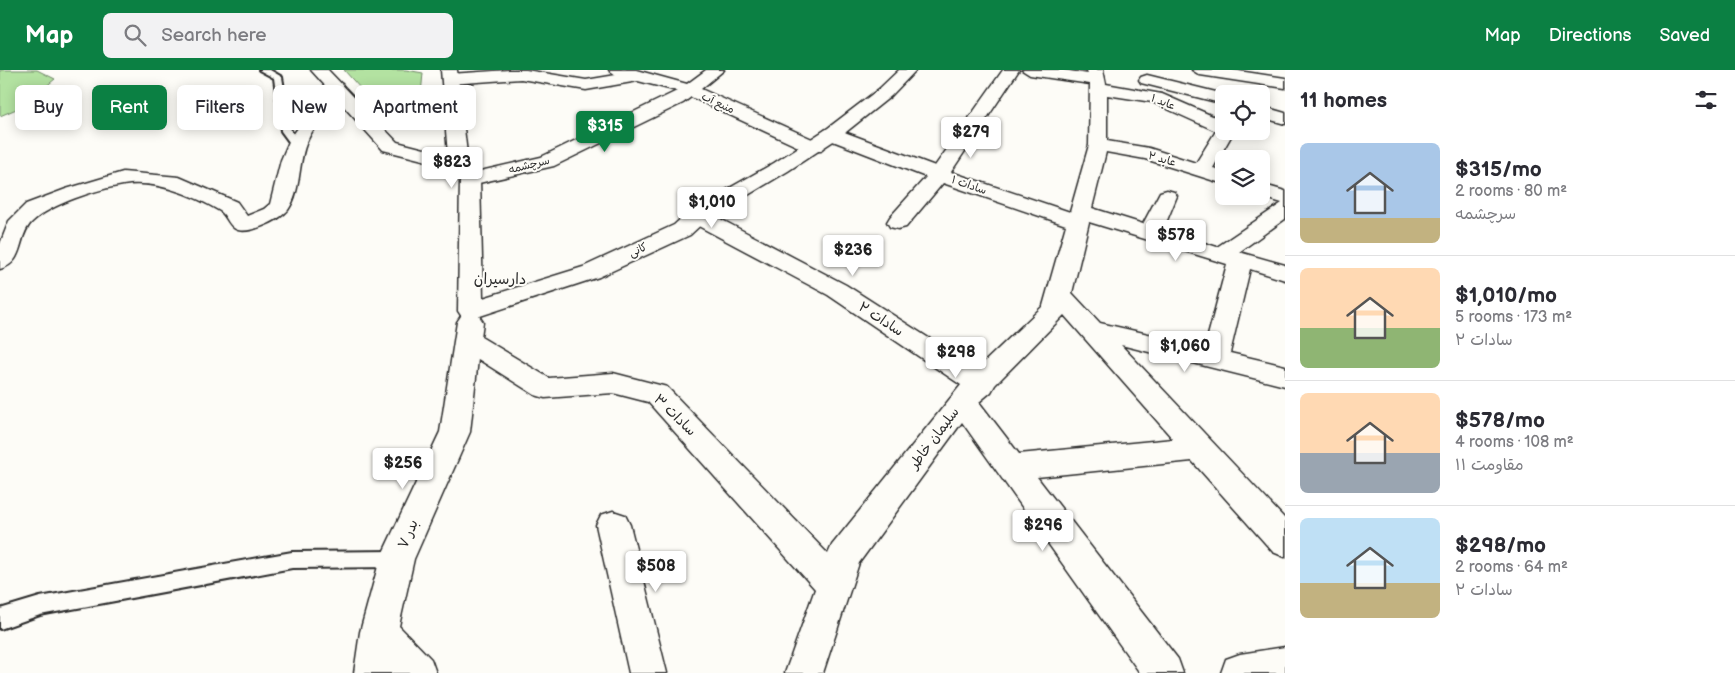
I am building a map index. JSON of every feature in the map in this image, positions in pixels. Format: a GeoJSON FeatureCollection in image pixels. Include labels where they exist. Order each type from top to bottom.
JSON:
{"type":"FeatureCollection","features":[{"type":"Feature","properties":{"kind":"street"},"geometry":{"type":"LineString","coordinates":[[319,70],[333,85]]}},
{"type":"Feature","properties":{"kind":"street","name":"منبع آب"},"geometry":{"type":"LineString","coordinates":[[617,70],[688,89],[814,147]]}},
{"type":"Feature","properties":{"kind":"street","name":"کانی"},"geometry":{"type":"LineString","coordinates":[[469,325],[682,230],[697,216],[814,147],[880,99],[908,70]]}},
{"type":"Feature","properties":{"kind":"street"},"geometry":{"type":"LineString","coordinates":[[898,222],[939,175],[1011,70]]}},
{"type":"Feature","properties":{"kind":"street","name":"عابد ۱"},"geometry":{"type":"LineString","coordinates":[[1030,70],[1097,79],[1156,98],[1215,126]]}},
{"type":"Feature","properties":{"kind":"street"},"geometry":{"type":"LineString","coordinates":[[1200,70],[1285,83]]}},
{"type":"Feature","properties":{"kind":"street","name":"سرچشمه"},"geometry":{"type":"LineString","coordinates":[[464,171],[547,162],[677,99],[705,72]]}},
{"type":"Feature","properties":{"kind":"street"},"geometry":{"type":"LineString","coordinates":[[450,75],[521,74],[586,84],[640,76]]}},
{"type":"Feature","properties":{"kind":"street","name":"بدر ۷"},"geometry":{"type":"LineString","coordinates":[[374,673],[379,632],[397,558],[455,432],[469,325],[464,171],[450,75]]}},
{"type":"Feature","properties":{"kind":"street"},"geometry":{"type":"LineString","coordinates":[[1128,75],[1215,97]]}},
{"type":"Feature","properties":{"kind":"street","name":"سلیمان خاطر"},"geometry":{"type":"LineString","coordinates":[[804,673],[844,556],[972,393],[1055,309],[1098,145],[1097,79]]}},
{"type":"Feature","properties":{"kind":"street"},"geometry":{"type":"LineString","coordinates":[[345,98],[390,146],[464,171]]}},
{"type":"Feature","properties":{"kind":"street"},"geometry":{"type":"LineString","coordinates":[[1270,114],[1285,119]]}},
{"type":"Feature","properties":{"kind":"street"},"geometry":{"type":"LineString","coordinates":[[0,262],[8,253],[20,221],[34,209],[73,193],[123,178],[172,181],[229,208],[242,224],[263,221],[281,207],[296,144],[306,130]]}},
{"type":"Feature","properties":{"kind":"street","name":"سادات ۱"},"geometry":{"type":"LineString","coordinates":[[832,134],[939,175],[1079,217],[1265,265],[1285,273]]}},
{"type":"Feature","properties":{"kind":"street","name":"عابد ۱"},"geometry":{"type":"LineString","coordinates":[[1201,171],[1218,140]]}},
{"type":"Feature","properties":{"kind":"street","name":"عابد ۲"},"geometry":{"type":"LineString","coordinates":[[1098,145],[1149,154],[1215,175]]}},
{"type":"Feature","properties":{"kind":"street"},"geometry":{"type":"LineString","coordinates":[[1270,193],[1285,198]]}},
{"type":"Feature","properties":{"kind":"street"},"geometry":{"type":"LineString","coordinates":[[1150,234],[1167,196]]}},
{"type":"Feature","properties":{"kind":"street"},"geometry":{"type":"LineString","coordinates":[[1215,358],[1230,257],[1285,209]]}},
{"type":"Feature","properties":{"kind":"street","name":"سادات ۲"},"geometry":{"type":"LineString","coordinates":[[697,216],[837,290],[972,393],[1011,467],[1164,673]]}},
{"type":"Feature","properties":{"kind":"street"},"geometry":{"type":"LineString","coordinates":[[1059,294],[1094,330],[1285,542]]}},
{"type":"Feature","properties":{"kind":"street","name":"سادات ۳"},"geometry":{"type":"LineString","coordinates":[[469,325],[545,388],[614,382],[657,394],[834,585]]}},
{"type":"Feature","properties":{"kind":"street"},"geometry":{"type":"LineString","coordinates":[[1094,330],[1285,376]]}},
{"type":"Feature","properties":{"kind":"street"},"geometry":{"type":"LineString","coordinates":[[1011,467],[1199,448]]}},
{"type":"Feature","properties":{"kind":"street"},"geometry":{"type":"LineString","coordinates":[[1250,503],[1285,508]]}},
{"type":"Feature","properties":{"kind":"street"},"geometry":{"type":"LineString","coordinates":[[614,525],[648,673]]}},
{"type":"Feature","properties":{"kind":"street"},"geometry":{"type":"LineString","coordinates":[[379,632],[417,673]]}},
{"type":"Feature","properties":{"kind":"street"},"geometry":{"type":"LineString","coordinates":[[1240,673],[1285,666]]}},
{"type":"Feature","properties":{"kind":"lane"},"geometry":{"type":"LineString","coordinates":[[264,70],[278,77],[286,131],[296,144]]}},
{"type":"Feature","properties":{"kind":"lane"},"geometry":{"type":"LineString","coordinates":[[0,620],[40,606],[292,560],[397,558]]}},
{"type":"Feature","properties":{"kind":"green space"},"geometry":{"type":"Polygon","coordinates":[[[0,70],[37,70],[55,79],[48,85],[15,85],[15,110],[0,116],[0,70]]]}},
{"type":"Feature","properties":{"kind":"green space"},"geometry":{"type":"Polygon","coordinates":[[[344,70],[406,70],[423,73],[422,85],[357,85],[344,70]]]}},
{"type":"Feature","properties":{"kind":"district","name":"دارسیران"},"geometry":{"type":"Point","coordinates":[500,279]}}]}
